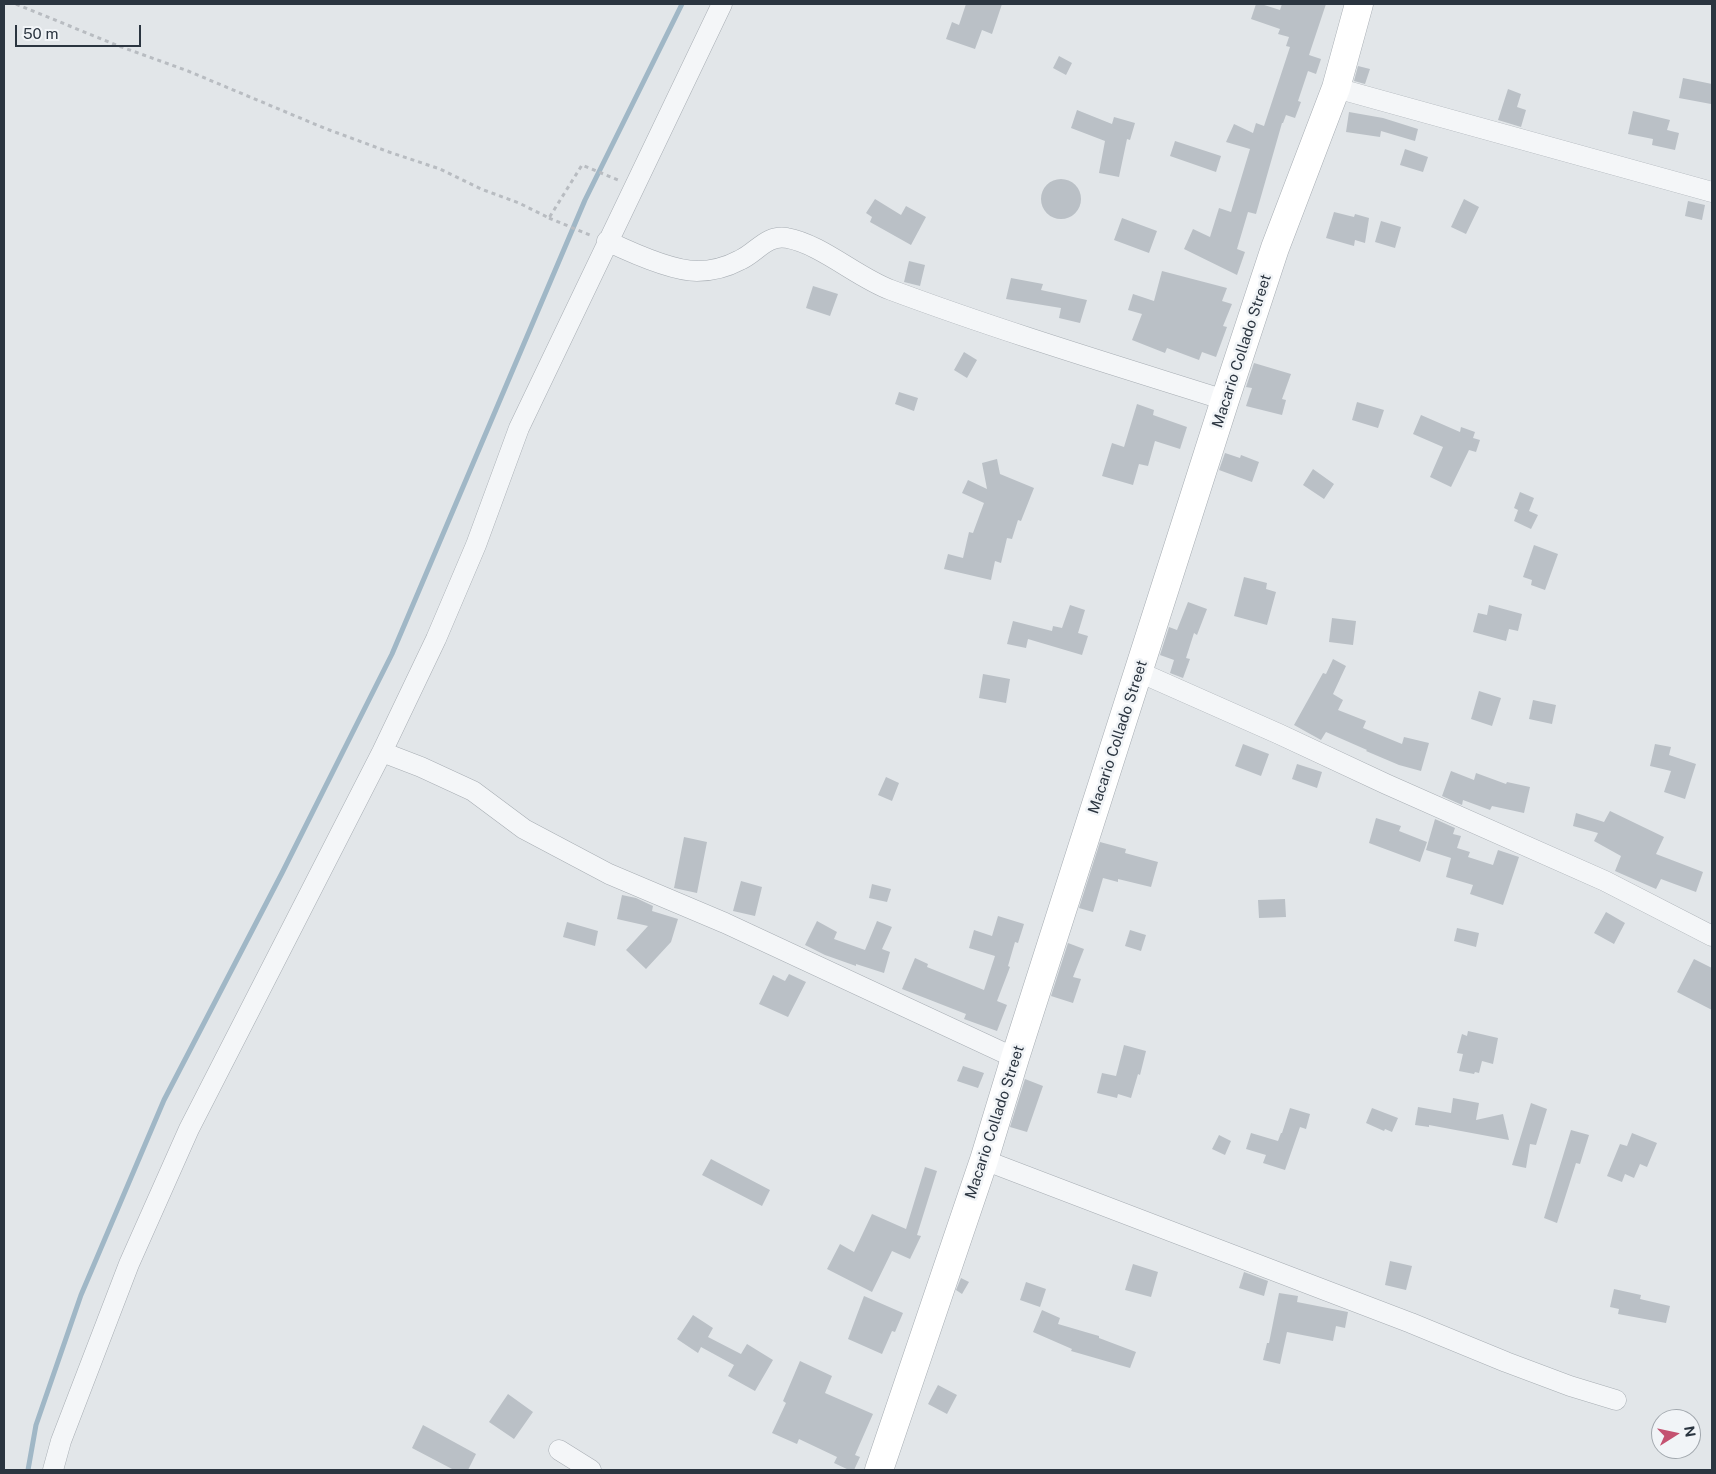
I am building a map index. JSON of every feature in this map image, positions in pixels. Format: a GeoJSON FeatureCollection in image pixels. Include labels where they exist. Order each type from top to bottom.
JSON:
{"type":"FeatureCollection","features":[{"type":"Feature","properties":{"kind":"street"},"geometry":{"type":"LineString","coordinates":[[53,1470],[62,1441],[129,1264],[189,1129],[382,752],[436,639],[473,553],[519,428],[601,239],[722,4]]}},
{"type":"Feature","properties":{"kind":"street","name":"Macario Collado Street"},"geometry":{"type":"LineString","coordinates":[[879,1470],[984,1160],[1275,248],[1336,88],[1359,4]]}},
{"type":"Feature","properties":{"kind":"street"},"geometry":{"type":"LineString","coordinates":[[1336,88],[1712,192]]}},
{"type":"Feature","properties":{"kind":"street"},"geometry":{"type":"LineString","coordinates":[[601,239],[634,254],[695,271],[718,268],[742,260],[770,240],[786,238],[807,245],[888,289],[1050,344],[1225,400]]}},
{"type":"Feature","properties":{"kind":"street"},"geometry":{"type":"LineString","coordinates":[[1139,672],[1597,877],[1712,936]]}},
{"type":"Feature","properties":{"kind":"street"},"geometry":{"type":"LineString","coordinates":[[382,752],[421,766],[473,792],[524,829],[609,874],[725,923],[1015,1058]]}},
{"type":"Feature","properties":{"kind":"street"},"geometry":{"type":"LineString","coordinates":[[984,1160],[1411,1323],[1506,1362],[1570,1386],[1616,1400]]}},
{"type":"Feature","properties":{"kind":"street"},"geometry":{"type":"LineString","coordinates":[[559,1450],[591,1470]]}},
{"type":"Feature","properties":{"kind":"path"},"geometry":{"type":"LineString","coordinates":[[16,4],[116,45],[188,71],[324,128],[440,169],[481,189],[519,203],[549,218],[601,239]]}},
{"type":"Feature","properties":{"kind":"path"},"geometry":{"type":"LineString","coordinates":[[549,218],[582,165],[621,181]]}},
{"type":"Feature","properties":{"kind":"building"},"geometry":{"type":"Polygon","coordinates":[[[966,4],[1002,4],[992,34],[982,30],[975,49],[946,39],[952,22],[959,25],[966,4]]]}},
{"type":"Feature","properties":{"kind":"building"},"geometry":{"type":"Polygon","coordinates":[[[1256,4],[1280,10],[1282,4],[1326,4],[1309,55],[1321,59],[1316,74],[1308,71],[1298,101],[1301,102],[1295,118],[1286,115],[1282,123],[1256,214],[1248,212],[1237,249],[1245,252],[1237,275],[1184,249],[1193,229],[1210,237],[1219,208],[1231,212],[1250,149],[1226,142],[1234,124],[1253,133],[1256,123],[1264,126],[1290,47],[1286,46],[1289,37],[1278,34],[1280,29],[1251,19],[1256,4]]]}},
{"type":"Feature","properties":{"kind":"building"},"geometry":{"type":"Polygon","coordinates":[[[1059,56],[1072,63],[1066,75],[1053,68],[1059,56]]]}},
{"type":"Feature","properties":{"kind":"building"},"geometry":{"type":"Polygon","coordinates":[[[1358,66],[1370,69],[1365,84],[1354,81],[1358,66]]]}},
{"type":"Feature","properties":{"kind":"building"},"geometry":{"type":"Polygon","coordinates":[[[1683,78],[1712,84],[1711,104],[1679,98],[1683,78]]]}},
{"type":"Feature","properties":{"kind":"building"},"geometry":{"type":"Polygon","coordinates":[[[1508,89],[1521,94],[1517,107],[1526,110],[1521,127],[1498,120],[1508,89]]]}},
{"type":"Feature","properties":{"kind":"building"},"geometry":{"type":"Polygon","coordinates":[[[1077,110],[1112,124],[1114,117],[1135,123],[1130,140],[1127,139],[1119,177],[1099,173],[1105,141],[1071,128],[1077,110]]]}},
{"type":"Feature","properties":{"kind":"building"},"geometry":{"type":"Polygon","coordinates":[[[1633,111],[1670,120],[1667,130],[1679,133],[1675,150],[1652,145],[1653,139],[1628,134],[1633,111]]]}},
{"type":"Feature","properties":{"kind":"building"},"geometry":{"type":"Polygon","coordinates":[[[1349,112],[1383,118],[1418,129],[1415,141],[1381,131],[1380,137],[1346,132],[1349,112]]]}},
{"type":"Feature","properties":{"kind":"building"},"geometry":{"type":"Polygon","coordinates":[[[1175,141],[1221,156],[1216,172],[1170,156],[1175,141]]]}},
{"type":"Feature","properties":{"kind":"building"},"geometry":{"type":"Polygon","coordinates":[[[1405,149],[1428,157],[1423,172],[1400,165],[1405,149]]]}},
{"type":"Feature","properties":{"kind":"building"},"geometry":{"type":"Polygon","coordinates":[[[1061,179],[1075,185],[1081,199],[1075,213],[1061,219],[1047,213],[1041,199],[1047,185],[1061,179]]]}},
{"type":"Feature","properties":{"kind":"building"},"geometry":{"type":"Polygon","coordinates":[[[875,199],[901,215],[906,206],[926,217],[911,245],[870,222],[872,217],[866,213],[875,199]]]}},
{"type":"Feature","properties":{"kind":"building"},"geometry":{"type":"Polygon","coordinates":[[[1464,199],[1479,207],[1466,234],[1451,227],[1464,199]]]}},
{"type":"Feature","properties":{"kind":"building"},"geometry":{"type":"Polygon","coordinates":[[[1688,201],[1705,205],[1702,220],[1685,216],[1688,201]]]}},
{"type":"Feature","properties":{"kind":"building"},"geometry":{"type":"Polygon","coordinates":[[[1334,212],[1354,217],[1355,214],[1369,218],[1365,243],[1355,240],[1354,246],[1326,238],[1334,212]]]}},
{"type":"Feature","properties":{"kind":"building"},"geometry":{"type":"Polygon","coordinates":[[[1122,218],[1157,231],[1149,253],[1114,240],[1122,218]]]}},
{"type":"Feature","properties":{"kind":"building"},"geometry":{"type":"Polygon","coordinates":[[[1381,221],[1401,227],[1395,248],[1375,242],[1381,221]]]}},
{"type":"Feature","properties":{"kind":"building"},"geometry":{"type":"Polygon","coordinates":[[[909,261],[925,265],[920,286],[904,282],[909,261]]]}},
{"type":"Feature","properties":{"kind":"building"},"geometry":{"type":"Polygon","coordinates":[[[1162,271],[1227,288],[1222,301],[1232,304],[1223,326],[1227,327],[1216,357],[1202,352],[1199,360],[1167,348],[1165,353],[1132,340],[1142,314],[1128,310],[1133,294],[1154,301],[1162,271]]]}},
{"type":"Feature","properties":{"kind":"building"},"geometry":{"type":"Polygon","coordinates":[[[1011,278],[1043,284],[1041,290],[1087,300],[1080,323],[1059,318],[1061,308],[1006,299],[1011,278]]]}},
{"type":"Feature","properties":{"kind":"building"},"geometry":{"type":"Polygon","coordinates":[[[813,286],[838,294],[830,316],[806,308],[813,286]]]}},
{"type":"Feature","properties":{"kind":"building"},"geometry":{"type":"Polygon","coordinates":[[[964,352],[977,360],[967,378],[954,370],[964,352]]]}},
{"type":"Feature","properties":{"kind":"building"},"geometry":{"type":"Polygon","coordinates":[[[1254,363],[1291,374],[1282,399],[1286,400],[1282,415],[1246,406],[1252,388],[1246,387],[1254,363]]]}},
{"type":"Feature","properties":{"kind":"building"},"geometry":{"type":"Polygon","coordinates":[[[899,392],[918,398],[914,411],[895,404],[899,392]]]}},
{"type":"Feature","properties":{"kind":"building"},"geometry":{"type":"Polygon","coordinates":[[[1357,402],[1384,410],[1378,428],[1352,420],[1357,402]]]}},
{"type":"Feature","properties":{"kind":"building"},"geometry":{"type":"Polygon","coordinates":[[[1137,404],[1154,410],[1153,415],[1187,427],[1180,449],[1155,441],[1148,466],[1139,464],[1133,485],[1102,476],[1112,443],[1124,447],[1137,404]]]}},
{"type":"Feature","properties":{"kind":"building"},"geometry":{"type":"Polygon","coordinates":[[[1421,415],[1460,432],[1461,427],[1475,432],[1473,438],[1480,440],[1476,452],[1469,450],[1451,487],[1430,477],[1443,447],[1413,434],[1421,415]]]}},
{"type":"Feature","properties":{"kind":"building"},"geometry":{"type":"Polygon","coordinates":[[[1225,453],[1240,458],[1241,455],[1259,462],[1252,482],[1219,470],[1225,453]]]}},
{"type":"Feature","properties":{"kind":"building"},"geometry":{"type":"Polygon","coordinates":[[[997,459],[1000,474],[1034,488],[1021,521],[1018,520],[1012,539],[1007,538],[1001,563],[995,561],[991,580],[944,569],[948,554],[963,558],[969,532],[973,533],[984,503],[962,493],[968,480],[987,489],[982,463],[997,459]]]}},
{"type":"Feature","properties":{"kind":"building"},"geometry":{"type":"Polygon","coordinates":[[[1313,469],[1334,484],[1324,499],[1303,485],[1313,469]]]}},
{"type":"Feature","properties":{"kind":"building"},"geometry":{"type":"Polygon","coordinates":[[[1520,492],[1534,498],[1529,511],[1538,515],[1531,529],[1514,521],[1518,510],[1514,508],[1520,492]]]}},
{"type":"Feature","properties":{"kind":"building"},"geometry":{"type":"Polygon","coordinates":[[[1534,545],[1558,554],[1545,590],[1531,585],[1532,580],[1523,577],[1534,545]]]}},
{"type":"Feature","properties":{"kind":"building"},"geometry":{"type":"Polygon","coordinates":[[[1244,577],[1267,583],[1266,589],[1276,592],[1267,625],[1234,616],[1244,577]]]}},
{"type":"Feature","properties":{"kind":"building"},"geometry":{"type":"Polygon","coordinates":[[[1188,602],[1207,609],[1197,635],[1194,633],[1186,658],[1190,659],[1183,678],[1170,673],[1174,660],[1160,655],[1169,627],[1177,630],[1188,602]]]}},
{"type":"Feature","properties":{"kind":"building"},"geometry":{"type":"Polygon","coordinates":[[[1070,605],[1085,610],[1078,633],[1088,636],[1082,655],[1028,639],[1026,648],[1007,644],[1013,621],[1052,631],[1053,626],[1062,628],[1070,605]]]}},
{"type":"Feature","properties":{"kind":"building"},"geometry":{"type":"Polygon","coordinates":[[[1489,605],[1522,614],[1518,631],[1509,629],[1506,641],[1473,632],[1478,613],[1487,615],[1489,605]]]}},
{"type":"Feature","properties":{"kind":"building"},"geometry":{"type":"Polygon","coordinates":[[[1332,618],[1356,621],[1353,645],[1329,642],[1332,618]]]}},
{"type":"Feature","properties":{"kind":"building"},"geometry":{"type":"Polygon","coordinates":[[[1333,659],[1346,666],[1333,694],[1343,700],[1338,710],[1366,721],[1363,728],[1402,744],[1404,737],[1429,743],[1421,771],[1399,765],[1326,732],[1321,740],[1294,725],[1323,673],[1326,674],[1333,659]]]}},
{"type":"Feature","properties":{"kind":"building"},"geometry":{"type":"Polygon","coordinates":[[[983,674],[1010,679],[1006,703],[979,698],[983,674]]]}},
{"type":"Feature","properties":{"kind":"building"},"geometry":{"type":"Polygon","coordinates":[[[1479,691],[1501,698],[1492,726],[1471,719],[1479,691]]]}},
{"type":"Feature","properties":{"kind":"building"},"geometry":{"type":"Polygon","coordinates":[[[1533,700],[1556,705],[1552,724],[1529,719],[1533,700]]]}},
{"type":"Feature","properties":{"kind":"building"},"geometry":{"type":"Polygon","coordinates":[[[1243,744],[1269,754],[1261,776],[1235,766],[1243,744]]]}},
{"type":"Feature","properties":{"kind":"building"},"geometry":{"type":"Polygon","coordinates":[[[1655,744],[1671,747],[1669,755],[1696,764],[1685,799],[1664,792],[1671,771],[1650,766],[1655,744]]]}},
{"type":"Feature","properties":{"kind":"building"},"geometry":{"type":"Polygon","coordinates":[[[1297,764],[1322,772],[1317,788],[1292,779],[1297,764]]]}},
{"type":"Feature","properties":{"kind":"building"},"geometry":{"type":"Polygon","coordinates":[[[1451,771],[1474,780],[1476,773],[1506,784],[1507,782],[1530,787],[1524,813],[1492,806],[1490,810],[1463,800],[1462,805],[1442,796],[1451,771]]]}},
{"type":"Feature","properties":{"kind":"building"},"geometry":{"type":"Polygon","coordinates":[[[886,777],[899,783],[892,801],[878,795],[886,777]]]}},
{"type":"Feature","properties":{"kind":"building"},"geometry":{"type":"Polygon","coordinates":[[[1610,811],[1664,837],[1656,854],[1703,872],[1696,892],[1661,879],[1656,889],[1615,871],[1621,856],[1594,841],[1598,833],[1573,826],[1576,813],[1604,822],[1610,811]]]}},
{"type":"Feature","properties":{"kind":"building"},"geometry":{"type":"Polygon","coordinates":[[[1376,818],[1401,826],[1399,831],[1427,842],[1420,862],[1369,843],[1376,818]]]}},
{"type":"Feature","properties":{"kind":"building"},"geometry":{"type":"Polygon","coordinates":[[[1435,819],[1455,828],[1453,834],[1461,836],[1457,848],[1470,852],[1468,857],[1493,865],[1498,850],[1519,857],[1503,905],[1470,894],[1473,885],[1446,877],[1451,858],[1426,850],[1435,819]]]}},
{"type":"Feature","properties":{"kind":"building"},"geometry":{"type":"Polygon","coordinates":[[[684,837],[707,842],[697,893],[674,888],[684,837]]]}},
{"type":"Feature","properties":{"kind":"building"},"geometry":{"type":"Polygon","coordinates":[[[1100,842],[1126,849],[1125,853],[1158,862],[1151,887],[1118,879],[1118,882],[1103,878],[1093,912],[1079,908],[1100,842]]]}},
{"type":"Feature","properties":{"kind":"building"},"geometry":{"type":"Polygon","coordinates":[[[741,881],[762,887],[755,916],[733,911],[741,881]]]}},
{"type":"Feature","properties":{"kind":"building"},"geometry":{"type":"Polygon","coordinates":[[[872,884],[891,889],[887,902],[869,898],[872,884]]]}},
{"type":"Feature","properties":{"kind":"building"},"geometry":{"type":"Polygon","coordinates":[[[622,895],[636,898],[653,906],[652,911],[678,919],[671,942],[646,969],[626,950],[648,926],[617,919],[622,895]]]}},
{"type":"Feature","properties":{"kind":"building"},"geometry":{"type":"Polygon","coordinates":[[[1285,899],[1286,917],[1259,918],[1258,900],[1285,899]]]}},
{"type":"Feature","properties":{"kind":"building"},"geometry":{"type":"Polygon","coordinates":[[[1606,912],[1625,923],[1614,944],[1594,933],[1606,912]]]}},
{"type":"Feature","properties":{"kind":"building"},"geometry":{"type":"Polygon","coordinates":[[[998,916],[1024,924],[1018,943],[1015,942],[1008,966],[1010,967],[997,1001],[1007,1005],[997,1031],[964,1019],[966,1014],[902,989],[915,958],[928,964],[927,967],[984,990],[995,956],[969,948],[974,930],[992,936],[998,916]]]}},
{"type":"Feature","properties":{"kind":"building"},"geometry":{"type":"Polygon","coordinates":[[[817,921],[837,932],[834,939],[865,950],[877,921],[892,927],[882,949],[890,952],[884,973],[856,964],[856,966],[825,955],[805,945],[817,921]]]}},
{"type":"Feature","properties":{"kind":"building"},"geometry":{"type":"Polygon","coordinates":[[[567,922],[598,931],[595,946],[563,937],[567,922]]]}},
{"type":"Feature","properties":{"kind":"building"},"geometry":{"type":"Polygon","coordinates":[[[1457,928],[1479,933],[1476,947],[1454,941],[1457,928]]]}},
{"type":"Feature","properties":{"kind":"building"},"geometry":{"type":"Polygon","coordinates":[[[1130,930],[1146,935],[1141,951],[1125,946],[1130,930]]]}},
{"type":"Feature","properties":{"kind":"building"},"geometry":{"type":"Polygon","coordinates":[[[1068,943],[1084,949],[1073,977],[1081,979],[1073,1003],[1051,996],[1068,943]]]}},
{"type":"Feature","properties":{"kind":"building"},"geometry":{"type":"Polygon","coordinates":[[[1694,959],[1712,968],[1712,1010],[1677,992],[1694,959]]]}},
{"type":"Feature","properties":{"kind":"building"},"geometry":{"type":"Polygon","coordinates":[[[789,974],[806,982],[788,1017],[759,1004],[773,975],[785,981],[789,974]]]}},
{"type":"Feature","properties":{"kind":"building"},"geometry":{"type":"Polygon","coordinates":[[[1468,1031],[1498,1038],[1493,1064],[1482,1061],[1479,1073],[1475,1072],[1474,1074],[1459,1071],[1463,1054],[1457,1053],[1462,1034],[1467,1036],[1468,1031]]]}},
{"type":"Feature","properties":{"kind":"building"},"geometry":{"type":"Polygon","coordinates":[[[1124,1045],[1146,1051],[1140,1075],[1138,1074],[1131,1098],[1118,1094],[1117,1098],[1097,1093],[1102,1073],[1116,1076],[1124,1045]]]}},
{"type":"Feature","properties":{"kind":"building"},"geometry":{"type":"Polygon","coordinates":[[[963,1066],[984,1073],[978,1088],[957,1081],[963,1066]]]}},
{"type":"Feature","properties":{"kind":"building"},"geometry":{"type":"Polygon","coordinates":[[[1025,1079],[1043,1086],[1027,1132],[1010,1127],[1025,1079]]]}},
{"type":"Feature","properties":{"kind":"building"},"geometry":{"type":"Polygon","coordinates":[[[1453,1098],[1479,1103],[1476,1120],[1503,1114],[1509,1140],[1429,1125],[1429,1127],[1415,1125],[1418,1107],[1451,1113],[1453,1098]]]}},
{"type":"Feature","properties":{"kind":"building"},"geometry":{"type":"Polygon","coordinates":[[[1531,1103],[1547,1109],[1536,1145],[1530,1144],[1526,1168],[1512,1165],[1531,1103]]]}},
{"type":"Feature","properties":{"kind":"building"},"geometry":{"type":"Polygon","coordinates":[[[1290,1108],[1310,1114],[1306,1129],[1300,1127],[1285,1170],[1263,1163],[1266,1155],[1246,1149],[1251,1133],[1278,1141],[1290,1108]]]}},
{"type":"Feature","properties":{"kind":"building"},"geometry":{"type":"Polygon","coordinates":[[[1372,1108],[1398,1118],[1392,1132],[1385,1129],[1384,1131],[1366,1123],[1372,1108]]]}},
{"type":"Feature","properties":{"kind":"building"},"geometry":{"type":"Polygon","coordinates":[[[1571,1130],[1589,1135],[1580,1164],[1576,1163],[1557,1223],[1544,1218],[1571,1130]]]}},
{"type":"Feature","properties":{"kind":"building"},"geometry":{"type":"Polygon","coordinates":[[[1632,1133],[1657,1143],[1647,1167],[1640,1164],[1634,1178],[1625,1174],[1622,1182],[1607,1176],[1620,1144],[1627,1146],[1632,1133]]]}},
{"type":"Feature","properties":{"kind":"building"},"geometry":{"type":"Polygon","coordinates":[[[1219,1135],[1231,1141],[1225,1155],[1212,1149],[1219,1135]]]}},
{"type":"Feature","properties":{"kind":"building"},"geometry":{"type":"Polygon","coordinates":[[[711,1159],[770,1190],[762,1206],[702,1175],[711,1159]]]}},
{"type":"Feature","properties":{"kind":"building"},"geometry":{"type":"Polygon","coordinates":[[[925,1167],[937,1171],[917,1235],[921,1236],[910,1259],[892,1251],[872,1292],[827,1269],[840,1244],[854,1252],[872,1214],[906,1229],[925,1167]]]}},
{"type":"Feature","properties":{"kind":"building"},"geometry":{"type":"Polygon","coordinates":[[[1390,1261],[1412,1266],[1406,1290],[1385,1285],[1390,1261]]]}},
{"type":"Feature","properties":{"kind":"building"},"geometry":{"type":"Polygon","coordinates":[[[1133,1264],[1158,1272],[1151,1297],[1125,1290],[1133,1264]]]}},
{"type":"Feature","properties":{"kind":"building"},"geometry":{"type":"Polygon","coordinates":[[[1244,1272],[1268,1281],[1264,1296],[1239,1288],[1244,1272]]]}},
{"type":"Feature","properties":{"kind":"building"},"geometry":{"type":"Polygon","coordinates":[[[961,1278],[969,1282],[962,1294],[956,1290],[961,1278]]]}},
{"type":"Feature","properties":{"kind":"building"},"geometry":{"type":"Polygon","coordinates":[[[1026,1282],[1046,1289],[1040,1307],[1020,1300],[1026,1282]]]}},
{"type":"Feature","properties":{"kind":"building"},"geometry":{"type":"Polygon","coordinates":[[[1614,1289],[1641,1295],[1640,1299],[1670,1306],[1666,1323],[1618,1314],[1619,1309],[1610,1307],[1614,1289]]]}},
{"type":"Feature","properties":{"kind":"building"},"geometry":{"type":"Polygon","coordinates":[[[1279,1293],[1298,1296],[1297,1302],[1348,1312],[1345,1328],[1336,1326],[1333,1341],[1287,1332],[1280,1364],[1263,1360],[1267,1343],[1269,1343],[1279,1293]]]}},
{"type":"Feature","properties":{"kind":"building"},"geometry":{"type":"Polygon","coordinates":[[[864,1296],[903,1313],[895,1332],[892,1331],[882,1354],[848,1339],[864,1296]]]}},
{"type":"Feature","properties":{"kind":"building"},"geometry":{"type":"Polygon","coordinates":[[[1042,1310],[1060,1318],[1058,1324],[1099,1336],[1099,1338],[1136,1352],[1130,1368],[1071,1351],[1072,1349],[1033,1332],[1042,1310]]]}},
{"type":"Feature","properties":{"kind":"building"},"geometry":{"type":"Polygon","coordinates":[[[693,1315],[713,1328],[708,1337],[741,1354],[747,1344],[773,1360],[755,1391],[728,1376],[734,1365],[701,1347],[698,1353],[677,1339],[693,1315]]]}},
{"type":"Feature","properties":{"kind":"building"},"geometry":{"type":"Polygon","coordinates":[[[800,1361],[832,1376],[825,1393],[873,1414],[855,1455],[860,1457],[854,1470],[849,1470],[834,1463],[837,1457],[799,1439],[797,1444],[772,1433],[786,1403],[783,1401],[800,1361]]]}},
{"type":"Feature","properties":{"kind":"building"},"geometry":{"type":"Polygon","coordinates":[[[938,1385],[957,1395],[947,1414],[928,1404],[938,1385]]]}},
{"type":"Feature","properties":{"kind":"building"},"geometry":{"type":"Polygon","coordinates":[[[508,1394],[533,1412],[514,1439],[489,1422],[508,1394]]]}},
{"type":"Feature","properties":{"kind":"building"},"geometry":{"type":"Polygon","coordinates":[[[423,1425],[476,1454],[468,1470],[454,1470],[412,1448],[423,1425]]]}},
{"type":"Feature","properties":{"kind":"waterway"},"geometry":{"type":"LineString","coordinates":[[28,1470],[36,1425],[81,1295],[164,1100],[282,873],[392,654],[585,200],[682,4]]}}]}
